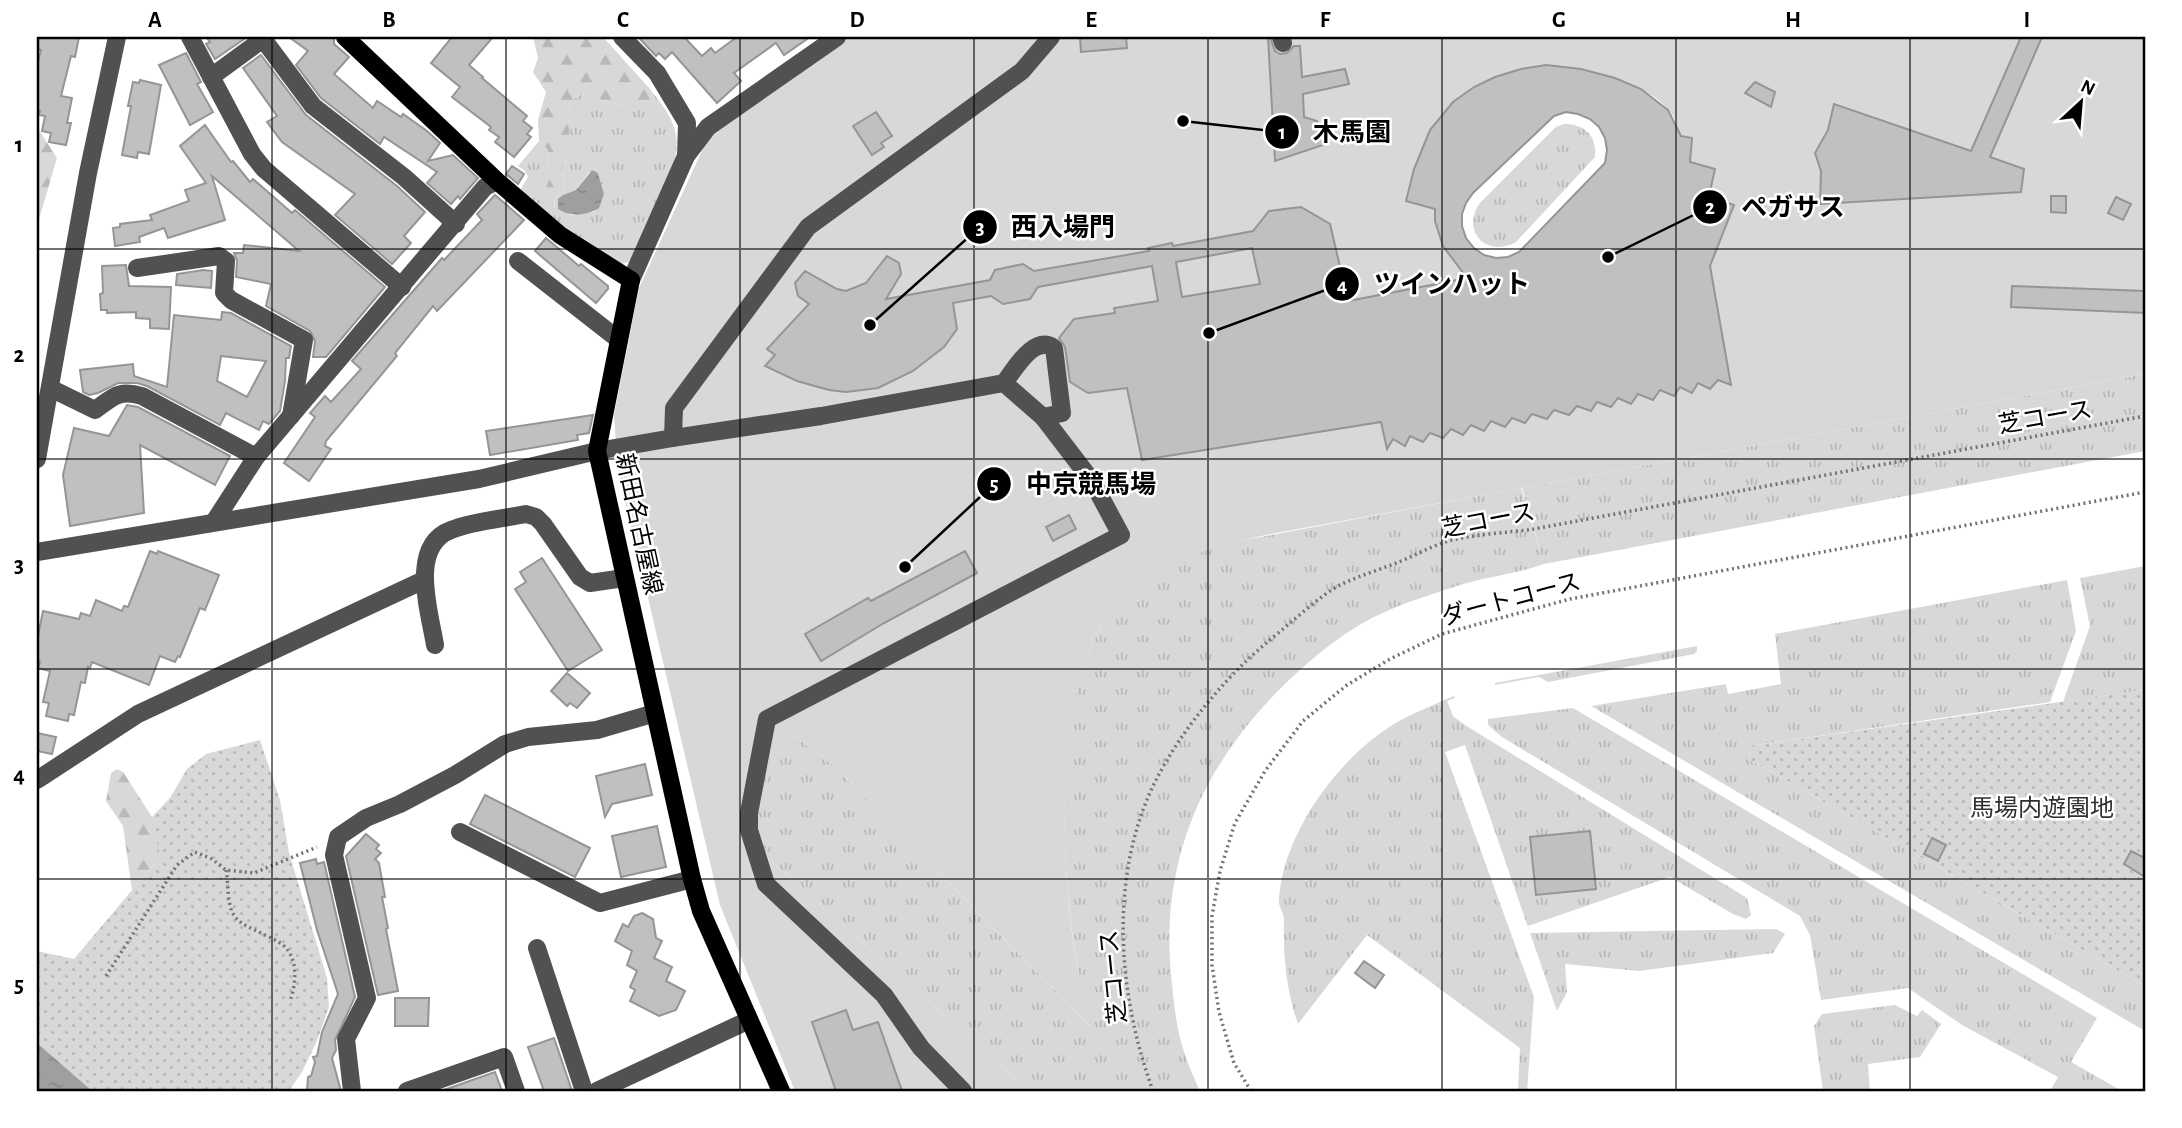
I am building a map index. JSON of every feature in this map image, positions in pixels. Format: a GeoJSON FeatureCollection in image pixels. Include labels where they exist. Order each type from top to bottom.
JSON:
{"type":"FeatureCollection","features":[{"type":"Feature","properties":{"kind":"main road"},"geometry":{"type":"LineString","coordinates":[[345,37],[496,181],[560,235],[631,280]]}},
{"type":"Feature","properties":{"kind":"main road","name":"新田名古屋線"},"geometry":{"type":"LineString","coordinates":[[631,280],[597,452],[701,911],[781,1091]]}},
{"type":"Feature","properties":{"kind":"street"},"geometry":{"type":"LineString","coordinates":[[37,459],[88,173],[117,37]]}},
{"type":"Feature","properties":{"kind":"street"},"geometry":{"type":"LineString","coordinates":[[190,37],[252,154],[264,169],[402,287]]}},
{"type":"Feature","properties":{"kind":"street"},"geometry":{"type":"LineString","coordinates":[[622,37],[657,73],[687,123],[686,156]]}},
{"type":"Feature","properties":{"kind":"street"},"geometry":{"type":"LineString","coordinates":[[673,438],[674,408],[808,227],[1023,71],[1051,37]]}},
{"type":"Feature","properties":{"kind":"street"},"geometry":{"type":"LineString","coordinates":[[211,77],[263,39],[313,106],[404,177],[456,224]]}},
{"type":"Feature","properties":{"kind":"street"},"geometry":{"type":"LineString","coordinates":[[631,280],[686,156],[708,128],[831,39]]}},
{"type":"Feature","properties":{"kind":"street"},"geometry":{"type":"LineString","coordinates":[[214,522],[256,457],[485,187],[496,181]]}},
{"type":"Feature","properties":{"kind":"street"},"geometry":{"type":"LineString","coordinates":[[137,268],[219,256],[226,261],[224,293],[231,300],[304,340],[291,415]]}},
{"type":"Feature","properties":{"kind":"street"},"geometry":{"type":"LineString","coordinates":[[518,261],[619,340]]}},
{"type":"Feature","properties":{"kind":"street"},"geometry":{"type":"LineString","coordinates":[[37,552],[479,479],[673,438],[821,416],[1004,383],[1028,352],[1040,344],[1047,344],[1054,348],[1062,413],[1043,417]]}},
{"type":"Feature","properties":{"kind":"street"},"geometry":{"type":"LineString","coordinates":[[963,1091],[922,1048],[884,995],[766,884],[749,830],[749,814],[767,719],[1121,536],[1092,481],[1043,417],[1004,383]]}},
{"type":"Feature","properties":{"kind":"street"},"geometry":{"type":"LineString","coordinates":[[50,388],[95,410],[115,395],[128,392],[142,396],[256,457]]}},
{"type":"Feature","properties":{"kind":"street"},"geometry":{"type":"LineString","coordinates":[[435,645],[424,580],[426,559],[434,544],[450,530],[526,513],[544,524],[580,577],[590,583],[624,578]]}},
{"type":"Feature","properties":{"kind":"street"},"geometry":{"type":"LineString","coordinates":[[37,780],[138,714],[424,580]]}},
{"type":"Feature","properties":{"kind":"street"},"geometry":{"type":"LineString","coordinates":[[352,1091],[346,1039],[368,998],[334,856],[338,837],[366,818],[400,804],[455,775],[505,744],[528,737],[597,730],[655,713]]}},
{"type":"Feature","properties":{"kind":"street"},"geometry":{"type":"LineString","coordinates":[[460,832],[600,903],[692,879]]}},
{"type":"Feature","properties":{"kind":"street"},"geometry":{"type":"LineString","coordinates":[[537,948],[584,1091]]}},
{"type":"Feature","properties":{"kind":"street"},"geometry":{"type":"LineString","coordinates":[[597,1091],[748,1020]]}},
{"type":"Feature","properties":{"kind":"street"},"geometry":{"type":"LineString","coordinates":[[407,1091],[504,1057],[516,1091]]}},
{"type":"Feature","properties":{"kind":"path","name":"芝コース"},"geometry":{"type":"LineString","coordinates":[[1153,1091],[1140,1054],[1123,948],[1125,888],[1136,834],[1154,782],[1211,699],[1246,660],[1340,585],[1447,542],[1548,527],[2145,416]]}},
{"type":"Feature","properties":{"kind":"path","name":"ダートコース"},"geometry":{"type":"LineString","coordinates":[[1251,1091],[1234,1063],[1219,1012],[1213,977],[1212,916],[1220,870],[1235,822],[1265,771],[1303,721],[1346,685],[1390,659],[1442,634],[1570,598],[2145,492]]}},
{"type":"Feature","properties":{"kind":"path"},"geometry":{"type":"LineString","coordinates":[[106,976],[177,865],[186,857],[195,852],[203,854],[226,870],[254,873],[338,837]]}},
{"type":"Feature","properties":{"kind":"path"},"geometry":{"type":"LineString","coordinates":[[226,870],[234,916],[243,924],[283,945],[290,954],[295,986],[290,1001]]}},
{"type":"Feature","properties":{"kind":"green space"},"geometry":{"type":"Polygon","coordinates":[[[533,37],[603,37],[650,89],[656,100],[653,106],[623,106],[582,94],[571,100],[569,152],[562,170],[564,188],[555,200],[553,213],[548,214],[538,206],[550,178],[550,155],[539,141],[538,120],[546,92],[533,72],[538,58],[533,37]]]}},
{"type":"Feature","properties":{"kind":"green space"},"geometry":{"type":"Polygon","coordinates":[[[848,37],[2145,37],[2145,374],[1271,534],[1194,555],[1159,572],[1126,596],[1101,627],[1084,667],[1072,714],[1066,765],[1066,868],[1075,954],[1091,1027],[833,765],[795,736],[766,767],[756,822],[767,857],[1029,1091],[795,1091],[720,905],[618,470],[614,415],[639,288],[712,134],[848,37]],[[1546,65],[1516,71],[1490,79],[1468,91],[1450,106],[1435,124],[1423,146],[1406,201],[1435,209],[1437,231],[1446,249],[1459,264],[1477,276],[1354,300],[1388,448],[1393,439],[1404,445],[1410,436],[1423,442],[1430,433],[1443,438],[1451,429],[1463,434],[1471,425],[1484,431],[1491,421],[1505,427],[1512,418],[1525,423],[1532,414],[1546,419],[1554,410],[1569,415],[1577,406],[1591,411],[1597,402],[1611,407],[1618,398],[1631,403],[1638,394],[1653,399],[1660,390],[1674,396],[1680,387],[1692,392],[1698,383],[1710,389],[1718,380],[1730,385],[1710,266],[1709,196],[1690,162],[1692,138],[1678,136],[1675,119],[1664,105],[1647,93],[1604,75],[1546,65]]]}},
{"type":"Feature","properties":{"kind":"green space"},"geometry":{"type":"Polygon","coordinates":[[[650,89],[665,109],[675,131],[677,146],[674,162],[662,198],[629,262],[618,265],[591,250],[519,192],[528,177],[518,166],[539,141],[547,149],[550,155],[548,161],[555,209],[555,200],[564,188],[562,170],[569,152],[571,100],[582,94],[623,106],[656,100],[650,89]],[[589,172],[576,190],[563,195],[559,199],[558,209],[571,215],[594,212],[604,194],[598,173],[589,172]]]}},
{"type":"Feature","properties":{"kind":"green space"},"geometry":{"type":"Polygon","coordinates":[[[1564,124],[1578,126],[1592,137],[1595,157],[1516,242],[1495,247],[1480,240],[1473,224],[1479,204],[1556,127],[1564,124]]]}},
{"type":"Feature","properties":{"kind":"green space"},"geometry":{"type":"Polygon","coordinates":[[[37,127],[57,158],[37,226],[37,127]]]}},
{"type":"Feature","properties":{"kind":"green space"},"geometry":{"type":"Polygon","coordinates":[[[2145,374],[2145,451],[1544,564],[1467,583],[1406,603],[1359,625],[1332,643],[1284,685],[1254,717],[1229,750],[1191,821],[1179,859],[1172,899],[1169,941],[1172,984],[1182,1044],[1200,1091],[1029,1091],[767,857],[756,822],[766,766],[795,736],[833,765],[1090,1026],[1075,953],[1066,867],[1066,766],[1072,716],[1083,669],[1100,629],[1125,596],[1147,579],[1184,559],[1223,544],[1521,488],[1543,561],[1522,488],[2145,374]]]}},
{"type":"Feature","properties":{"kind":"green space"},"geometry":{"type":"Polygon","coordinates":[[[2145,566],[2145,690],[2063,702],[2090,626],[2080,578],[2145,566]]]}},
{"type":"Feature","properties":{"kind":"green space"},"geometry":{"type":"Polygon","coordinates":[[[2067,580],[2076,631],[2050,702],[1750,746],[1749,759],[2145,986],[2145,1031],[1591,706],[1726,684],[1728,694],[1781,684],[1775,634],[2067,580]]]}},
{"type":"Feature","properties":{"kind":"green space"},"geometry":{"type":"Polygon","coordinates":[[[1697,646],[1694,654],[1548,682],[1539,677],[1495,685],[1495,683],[1697,646]]]}},
{"type":"Feature","properties":{"kind":"green space","name":"馬場内遊園地"},"geometry":{"type":"Polygon","coordinates":[[[2145,690],[2145,986],[1749,759],[1750,746],[2145,690]]]}},
{"type":"Feature","properties":{"kind":"green space"},"geometry":{"type":"Polygon","coordinates":[[[1454,696],[1455,698],[1447,701],[1453,716],[1465,725],[1747,898],[1751,915],[1746,919],[1733,914],[1670,877],[1528,926],[1530,933],[1465,745],[1445,752],[1534,997],[1527,1091],[1518,1091],[1520,1048],[1367,935],[1298,1024],[1288,985],[1284,916],[1279,899],[1291,847],[1304,821],[1319,796],[1338,773],[1379,734],[1401,720],[1454,696]]]}},
{"type":"Feature","properties":{"kind":"green space"},"geometry":{"type":"Polygon","coordinates":[[[1573,708],[2097,1018],[2071,1062],[2122,1091],[2050,1091],[2058,1077],[1962,1025],[1908,988],[1821,1000],[1810,935],[1800,916],[1502,737],[1488,725],[1488,719],[1573,708]]]}},
{"type":"Feature","properties":{"kind":"green space"},"geometry":{"type":"Polygon","coordinates":[[[260,740],[280,800],[289,853],[327,978],[329,1007],[302,1072],[289,1091],[37,1091],[37,951],[74,959],[160,857],[153,818],[170,798],[187,769],[206,754],[260,740]]]}},
{"type":"Feature","properties":{"kind":"green space"},"geometry":{"type":"Polygon","coordinates":[[[117,769],[123,772],[152,817],[170,798],[185,806],[160,857],[132,890],[123,826],[106,801],[111,773],[117,769]]]}},
{"type":"Feature","properties":{"kind":"green space"},"geometry":{"type":"Polygon","coordinates":[[[1776,929],[1785,934],[1773,953],[1639,971],[1565,964],[1567,992],[1557,1011],[1530,933],[1776,929]]]}},
{"type":"Feature","properties":{"kind":"green space"},"geometry":{"type":"Polygon","coordinates":[[[1895,1005],[1917,1016],[1922,1010],[1941,1024],[1920,1057],[1868,1064],[1870,1091],[1823,1091],[1814,1026],[1822,1014],[1895,1005]]]}},
{"type":"Feature","properties":{"kind":"water"},"geometry":{"type":"Polygon","coordinates":[[[592,170],[598,173],[604,194],[599,208],[578,214],[558,209],[558,199],[576,190],[592,170]]]}},
{"type":"Feature","properties":{"kind":"water"},"geometry":{"type":"Polygon","coordinates":[[[37,1043],[92,1091],[37,1091],[37,1043]]]}},
{"type":"Feature","properties":{"kind":"building"},"geometry":{"type":"Polygon","coordinates":[[[37,37],[79,37],[75,57],[71,56],[61,96],[72,98],[67,123],[71,123],[66,145],[49,142],[51,133],[42,131],[45,116],[39,115],[40,111],[37,110],[37,66],[41,50],[37,49],[37,37]]]}},
{"type":"Feature","properties":{"kind":"building"},"geometry":{"type":"Polygon","coordinates":[[[206,37],[247,37],[215,59],[206,44],[210,42],[206,37]]]}},
{"type":"Feature","properties":{"kind":"building"},"geometry":{"type":"Polygon","coordinates":[[[289,37],[334,37],[334,44],[349,57],[334,74],[373,108],[377,101],[401,117],[403,114],[440,143],[428,161],[453,155],[478,178],[460,199],[458,196],[451,204],[427,183],[437,172],[384,137],[380,144],[321,98],[296,65],[308,51],[289,37]]]}},
{"type":"Feature","properties":{"kind":"building"},"geometry":{"type":"Polygon","coordinates":[[[452,37],[493,37],[469,65],[527,116],[523,121],[532,128],[527,134],[531,137],[514,157],[495,142],[499,137],[489,130],[491,127],[452,97],[460,87],[431,63],[452,37]]]}},
{"type":"Feature","properties":{"kind":"building"},"geometry":{"type":"Polygon","coordinates":[[[638,37],[686,37],[702,56],[711,48],[715,53],[737,37],[810,37],[784,55],[776,43],[734,73],[741,81],[717,103],[672,52],[665,59],[659,53],[656,56],[638,37]]]}},
{"type":"Feature","properties":{"kind":"building"},"geometry":{"type":"Polygon","coordinates":[[[1080,37],[1126,37],[1127,48],[1081,52],[1080,37]]]}},
{"type":"Feature","properties":{"kind":"building"},"geometry":{"type":"Polygon","coordinates":[[[1268,37],[1275,51],[1280,54],[1287,53],[1294,46],[1300,46],[1302,77],[1345,69],[1349,84],[1303,94],[1304,117],[1317,121],[1326,144],[1275,161],[1268,37]]]}},
{"type":"Feature","properties":{"kind":"building"},"geometry":{"type":"Polygon","coordinates":[[[2021,37],[2042,37],[1990,157],[2024,169],[2021,192],[1820,204],[1821,171],[1815,153],[1828,130],[1834,104],[1971,151],[2021,37]]]}},
{"type":"Feature","properties":{"kind":"building"},"geometry":{"type":"Polygon","coordinates":[[[186,53],[201,82],[197,84],[213,112],[190,125],[159,65],[186,53]]]}},
{"type":"Feature","properties":{"kind":"building"},"geometry":{"type":"Polygon","coordinates":[[[261,55],[306,115],[397,186],[425,212],[404,236],[411,243],[392,264],[335,215],[355,194],[282,142],[267,122],[277,116],[243,68],[261,55]]]}},
{"type":"Feature","properties":{"kind":"building"},"geometry":{"type":"Polygon","coordinates":[[[1546,65],[1581,69],[1615,78],[1641,89],[1668,110],[1681,136],[1692,138],[1690,162],[1715,169],[1709,196],[1734,205],[1710,266],[1731,385],[1718,380],[1710,389],[1698,383],[1692,393],[1680,387],[1674,396],[1660,390],[1653,400],[1638,394],[1631,404],[1618,398],[1611,407],[1597,402],[1591,411],[1577,406],[1569,415],[1554,410],[1547,419],[1532,414],[1525,423],[1512,418],[1505,427],[1491,421],[1484,431],[1471,425],[1463,435],[1451,429],[1443,438],[1430,433],[1423,442],[1410,436],[1405,446],[1393,439],[1387,449],[1381,422],[1142,460],[1127,388],[1088,393],[1070,382],[1065,347],[1059,338],[1074,319],[1115,313],[1114,308],[1158,301],[1152,266],[1038,287],[1030,299],[1003,304],[991,296],[953,303],[957,329],[944,347],[913,371],[878,388],[846,392],[829,390],[797,381],[765,366],[775,355],[767,349],[809,304],[798,296],[795,283],[805,271],[837,289],[846,291],[866,283],[887,256],[899,263],[901,274],[886,299],[990,280],[995,270],[1023,264],[1034,271],[1149,251],[1148,248],[1172,243],[1173,246],[1253,231],[1269,211],[1301,207],[1330,224],[1348,301],[1467,278],[1443,246],[1435,221],[1435,209],[1406,201],[1414,169],[1430,130],[1453,102],[1474,87],[1521,69],[1546,65]],[[1566,112],[1554,116],[1473,193],[1466,203],[1462,226],[1466,238],[1484,255],[1508,257],[1519,252],[1605,163],[1605,138],[1599,127],[1590,119],[1566,112]],[[1252,248],[1176,262],[1182,297],[1260,284],[1252,248]]]}},
{"type":"Feature","properties":{"kind":"building"},"geometry":{"type":"Polygon","coordinates":[[[140,80],[161,85],[149,154],[138,152],[137,158],[122,155],[133,82],[139,83],[140,80]]]}},
{"type":"Feature","properties":{"kind":"building"},"geometry":{"type":"Polygon","coordinates":[[[1755,82],[1775,92],[1771,107],[1745,93],[1755,82]]]}},
{"type":"Feature","properties":{"kind":"building"},"geometry":{"type":"Polygon","coordinates":[[[876,112],[892,136],[881,143],[884,147],[872,155],[853,126],[876,112]]]}},
{"type":"Feature","properties":{"kind":"building"},"geometry":{"type":"Polygon","coordinates":[[[205,125],[231,162],[233,161],[250,182],[253,179],[292,213],[295,210],[385,287],[326,357],[313,357],[315,341],[310,331],[266,306],[271,284],[236,277],[237,261],[234,253],[243,253],[244,245],[299,251],[212,176],[225,220],[168,238],[164,228],[139,237],[140,242],[115,246],[113,228],[120,227],[120,224],[152,220],[150,215],[189,201],[185,190],[206,183],[180,146],[205,125]]]}},
{"type":"Feature","properties":{"kind":"building"},"geometry":{"type":"Polygon","coordinates":[[[512,166],[524,174],[518,184],[506,174],[512,166]]]}},
{"type":"Feature","properties":{"kind":"building"},"geometry":{"type":"Polygon","coordinates":[[[495,195],[524,220],[437,311],[433,306],[395,353],[397,356],[326,441],[325,446],[331,449],[309,481],[284,463],[315,417],[310,413],[325,396],[331,402],[361,369],[352,361],[442,258],[444,260],[482,220],[477,214],[495,195]]]}},
{"type":"Feature","properties":{"kind":"building"},"geometry":{"type":"Polygon","coordinates":[[[2051,196],[2066,196],[2066,213],[2051,212],[2051,196]]]}},
{"type":"Feature","properties":{"kind":"building"},"geometry":{"type":"Polygon","coordinates":[[[2116,197],[2131,204],[2123,220],[2108,213],[2116,197]]]}},
{"type":"Feature","properties":{"kind":"building"},"geometry":{"type":"Polygon","coordinates":[[[546,238],[608,286],[596,303],[535,251],[546,238]]]}},
{"type":"Feature","properties":{"kind":"building"},"geometry":{"type":"Polygon","coordinates":[[[126,265],[129,286],[171,287],[169,329],[150,328],[150,319],[136,318],[136,312],[107,313],[107,310],[101,310],[102,266],[126,265]]]}},
{"type":"Feature","properties":{"kind":"building"},"geometry":{"type":"Polygon","coordinates":[[[212,271],[211,288],[176,285],[177,274],[212,271]]]}},
{"type":"Feature","properties":{"kind":"building"},"geometry":{"type":"Polygon","coordinates":[[[2012,286],[2145,291],[2145,313],[2011,307],[2012,286]]]}},
{"type":"Feature","properties":{"kind":"building"},"geometry":{"type":"Polygon","coordinates":[[[222,312],[231,313],[291,346],[289,358],[286,358],[280,411],[269,424],[263,421],[259,430],[226,413],[220,425],[137,383],[118,383],[89,395],[83,392],[80,370],[133,364],[134,376],[167,387],[174,315],[221,320],[222,312]],[[221,356],[217,381],[247,397],[266,361],[221,356]]]}},
{"type":"Feature","properties":{"kind":"building"},"geometry":{"type":"Polygon","coordinates":[[[127,405],[138,407],[230,456],[215,485],[140,445],[144,513],[70,526],[63,475],[74,428],[109,436],[127,405]]]}},
{"type":"Feature","properties":{"kind":"building"},"geometry":{"type":"Polygon","coordinates":[[[593,415],[589,433],[577,435],[578,440],[490,455],[486,431],[593,415]]]}},
{"type":"Feature","properties":{"kind":"building"},"geometry":{"type":"Polygon","coordinates":[[[1069,515],[1076,529],[1053,541],[1046,527],[1069,515]]]}},
{"type":"Feature","properties":{"kind":"building"},"geometry":{"type":"Polygon","coordinates":[[[150,551],[157,554],[158,551],[219,575],[205,610],[200,608],[180,657],[178,656],[175,662],[160,656],[149,685],[92,662],[90,668],[88,667],[85,683],[81,682],[74,715],[69,714],[68,721],[46,716],[49,703],[43,702],[50,671],[38,668],[40,662],[37,661],[37,641],[43,611],[79,619],[81,613],[90,616],[96,600],[122,611],[124,606],[128,607],[150,551]]]}},
{"type":"Feature","properties":{"kind":"building"},"geometry":{"type":"Polygon","coordinates":[[[965,551],[977,573],[884,623],[821,661],[805,634],[868,598],[871,601],[965,551]]]}},
{"type":"Feature","properties":{"kind":"building"},"geometry":{"type":"Polygon","coordinates":[[[542,558],[602,650],[568,671],[515,589],[526,582],[520,572],[542,558]]]}},
{"type":"Feature","properties":{"kind":"building"},"geometry":{"type":"Polygon","coordinates":[[[567,673],[590,693],[577,708],[570,703],[567,706],[551,691],[567,673]]]}},
{"type":"Feature","properties":{"kind":"building"},"geometry":{"type":"Polygon","coordinates":[[[37,733],[56,737],[52,754],[37,751],[37,733]]]}},
{"type":"Feature","properties":{"kind":"building"},"geometry":{"type":"Polygon","coordinates":[[[645,764],[652,795],[612,804],[605,817],[596,776],[645,764]]]}},
{"type":"Feature","properties":{"kind":"building"},"geometry":{"type":"Polygon","coordinates":[[[485,795],[590,848],[575,877],[470,824],[485,795]]]}},
{"type":"Feature","properties":{"kind":"building"},"geometry":{"type":"Polygon","coordinates":[[[657,826],[666,867],[621,877],[612,836],[657,826]]]}},
{"type":"Feature","properties":{"kind":"building"},"geometry":{"type":"Polygon","coordinates":[[[1590,831],[1596,889],[1536,895],[1530,837],[1590,831]]]}},
{"type":"Feature","properties":{"kind":"building"},"geometry":{"type":"Polygon","coordinates":[[[366,834],[379,845],[376,849],[381,853],[375,859],[379,863],[385,897],[382,897],[388,928],[386,929],[398,991],[378,995],[346,856],[366,834]]]}},
{"type":"Feature","properties":{"kind":"building"},"geometry":{"type":"Polygon","coordinates":[[[1932,838],[1946,845],[1938,861],[1924,854],[1932,838]]]}},
{"type":"Feature","properties":{"kind":"building"},"geometry":{"type":"Polygon","coordinates":[[[2131,851],[2145,858],[2145,877],[2124,864],[2131,851]]]}},
{"type":"Feature","properties":{"kind":"building"},"geometry":{"type":"Polygon","coordinates":[[[316,859],[317,864],[324,862],[355,997],[335,1040],[336,1050],[332,1058],[341,1091],[307,1091],[308,1077],[311,1076],[315,1062],[313,1057],[317,1056],[322,1032],[338,994],[317,930],[300,863],[316,859]]]}},
{"type":"Feature","properties":{"kind":"building"},"geometry":{"type":"Polygon","coordinates":[[[642,913],[653,919],[656,938],[662,941],[654,958],[672,967],[666,981],[685,991],[676,1010],[659,1016],[630,1001],[635,990],[630,987],[637,971],[627,965],[632,951],[615,941],[623,924],[628,927],[634,916],[642,913]]]}},
{"type":"Feature","properties":{"kind":"building"},"geometry":{"type":"Polygon","coordinates":[[[1364,961],[1384,975],[1375,988],[1355,973],[1364,961]]]}},
{"type":"Feature","properties":{"kind":"building"},"geometry":{"type":"Polygon","coordinates":[[[395,998],[429,998],[428,1026],[395,1026],[395,998]]]}},
{"type":"Feature","properties":{"kind":"building"},"geometry":{"type":"Polygon","coordinates":[[[846,1010],[853,1030],[878,1022],[902,1091],[836,1091],[812,1022],[846,1010]]]}},
{"type":"Feature","properties":{"kind":"building"},"geometry":{"type":"Polygon","coordinates":[[[554,1038],[572,1091],[544,1091],[528,1047],[554,1038]]]}},
{"type":"Feature","properties":{"kind":"building"},"geometry":{"type":"Polygon","coordinates":[[[495,1072],[502,1091],[441,1091],[495,1072]]]}},
{"type":"Feature","properties":{"kind":"place","name":"木馬園"},"geometry":{"type":"Point","coordinates":[1183,121]}},
{"type":"Feature","properties":{"kind":"place","name":"ペガサス"},"geometry":{"type":"Point","coordinates":[1608,257]}},
{"type":"Feature","properties":{"kind":"place","name":"西入場門"},"geometry":{"type":"Point","coordinates":[870,325]}},
{"type":"Feature","properties":{"kind":"place","name":"ツインハット"},"geometry":{"type":"Point","coordinates":[1209,333]}},
{"type":"Feature","properties":{"kind":"place","name":"中京競馬場"},"geometry":{"type":"Point","coordinates":[905,567]}}]}
